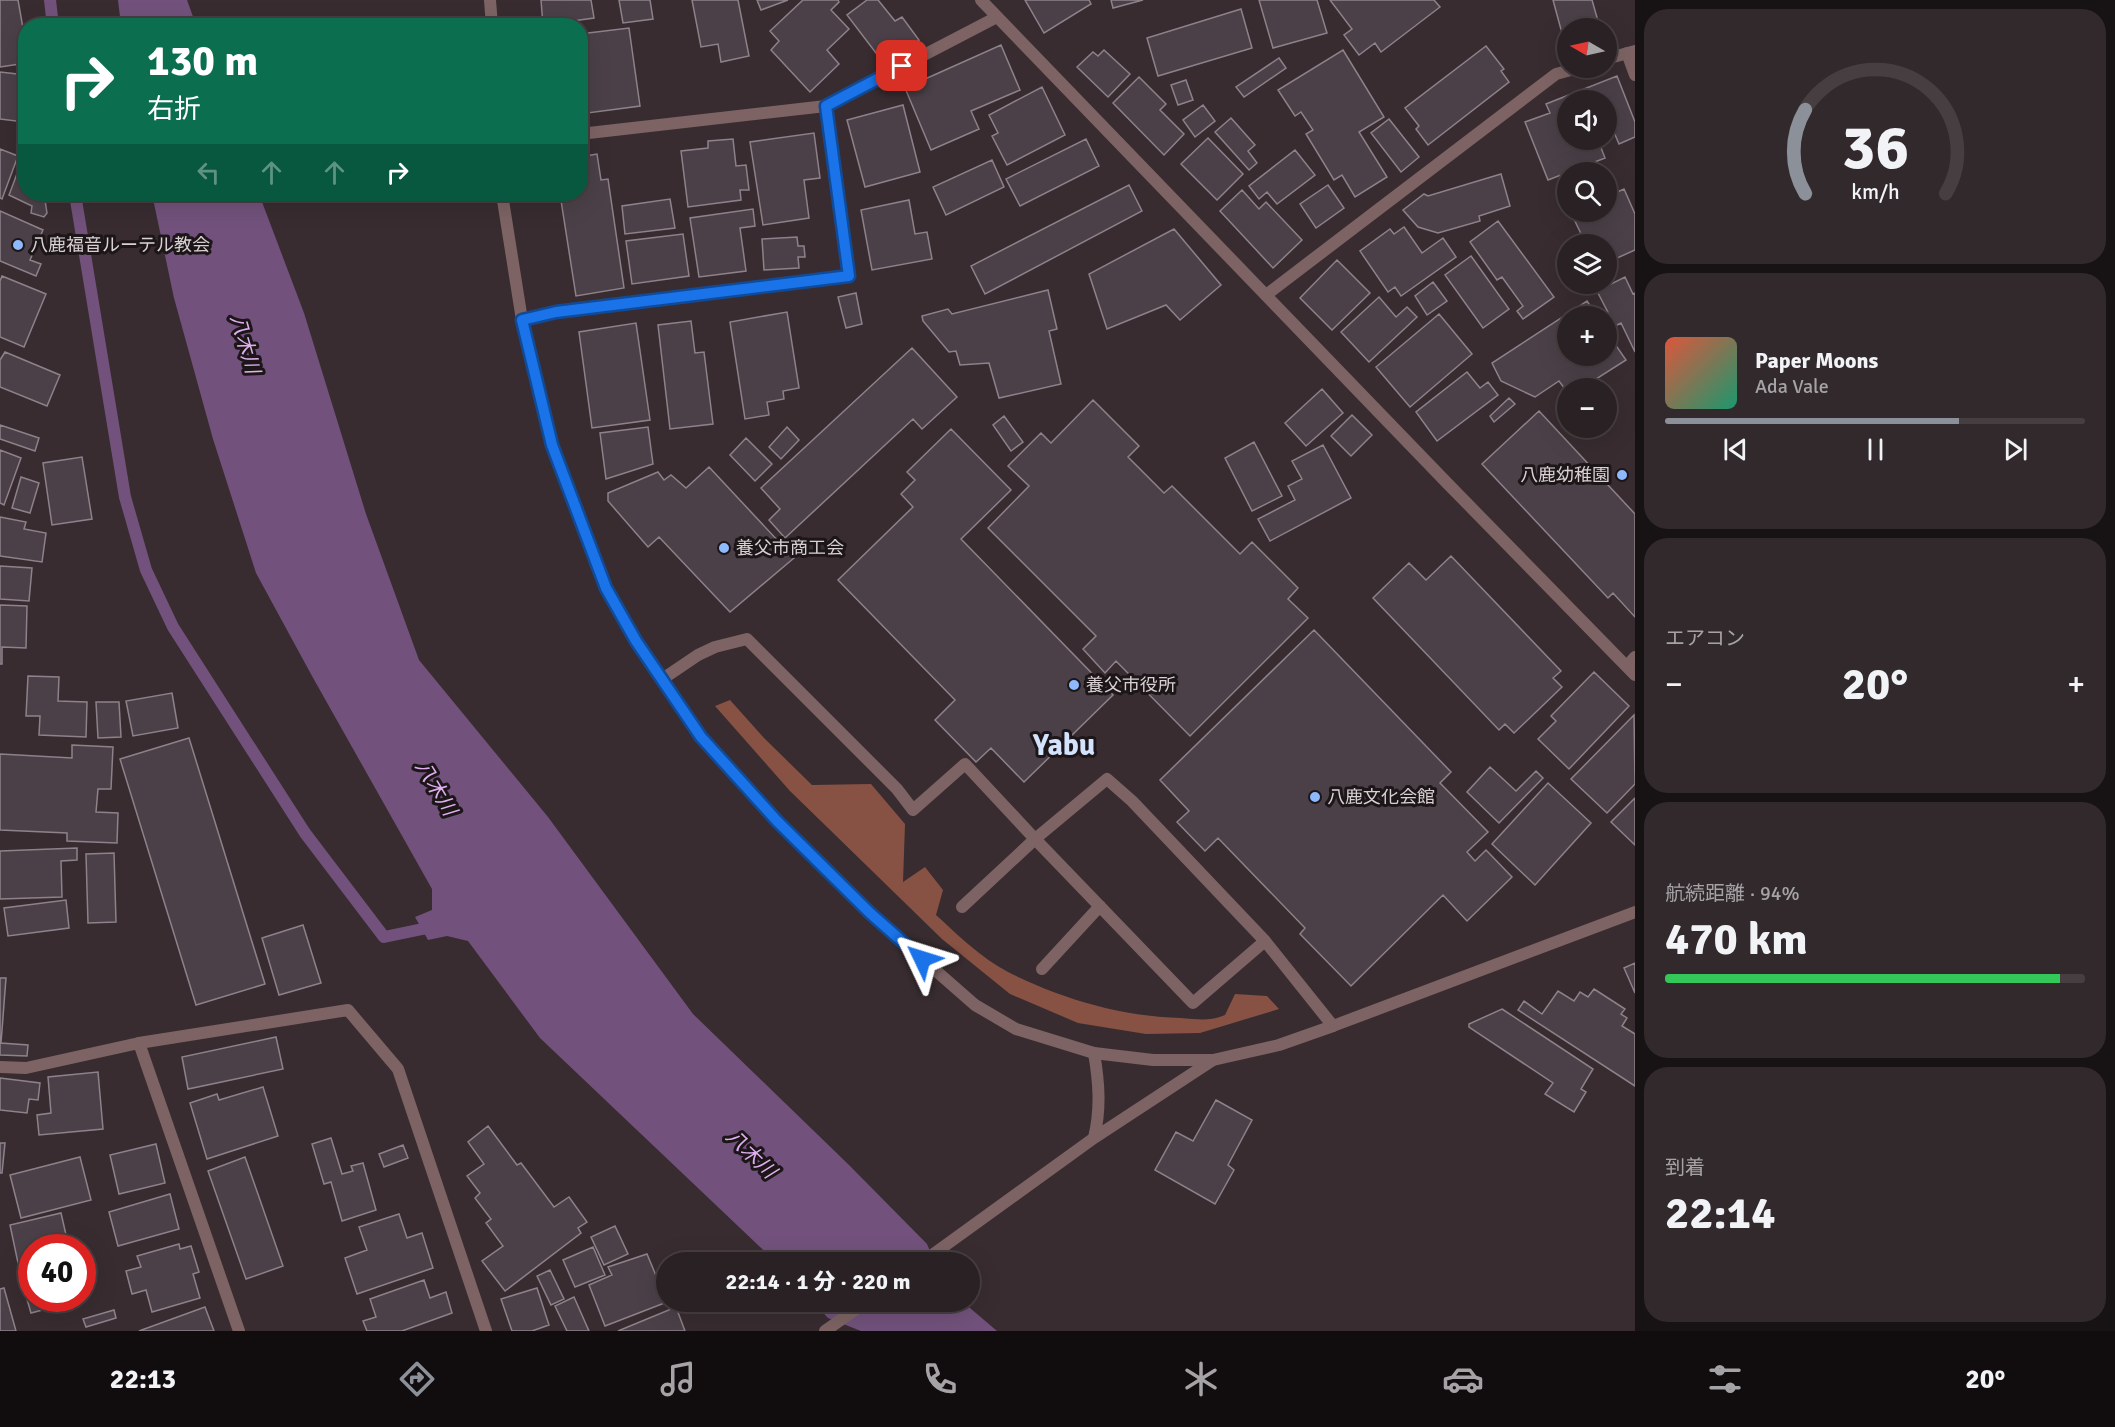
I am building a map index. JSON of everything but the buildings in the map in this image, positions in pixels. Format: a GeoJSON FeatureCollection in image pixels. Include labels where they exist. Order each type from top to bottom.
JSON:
{"type":"FeatureCollection","features":[{"type":"Feature","properties":{"kind":"street"},"geometry":{"type":"LineString","coordinates":[[490,0],[491,18]]}},
{"type":"Feature","properties":{"kind":"street"},"geometry":{"type":"LineString","coordinates":[[981,0],[1448,484],[1632,666]]}},
{"type":"Feature","properties":{"kind":"street"},"geometry":{"type":"LineString","coordinates":[[588,133],[826,106],[997,16]]}},
{"type":"Feature","properties":{"kind":"street"},"geometry":{"type":"LineString","coordinates":[[1631,52],[1635,75]]}},
{"type":"Feature","properties":{"kind":"street"},"geometry":{"type":"LineString","coordinates":[[1266,295],[1557,74]]}},
{"type":"Feature","properties":{"kind":"street"},"geometry":{"type":"LineString","coordinates":[[522,320],[556,312],[849,276],[826,106]]}},
{"type":"Feature","properties":{"kind":"street"},"geometry":{"type":"LineString","coordinates":[[503,201],[522,320],[552,445],[606,588],[636,641],[701,737],[777,821],[870,913],[975,1005],[1016,1029],[1094,1053],[1153,1060],[1213,1060],[1279,1045],[1635,912]]}},
{"type":"Feature","properties":{"kind":"street"},"geometry":{"type":"LineString","coordinates":[[661,680],[698,655],[715,647],[747,639],[897,789],[913,810],[965,764],[1193,1003],[1264,941]]}},
{"type":"Feature","properties":{"kind":"street"},"geometry":{"type":"LineString","coordinates":[[962,907],[1035,839],[1107,779],[1132,801],[1264,941],[1333,1026]]}},
{"type":"Feature","properties":{"kind":"street"},"geometry":{"type":"LineString","coordinates":[[1042,969],[1100,906]]}},
{"type":"Feature","properties":{"kind":"street"},"geometry":{"type":"LineString","coordinates":[[0,1067],[26,1068],[139,1043],[348,1010],[398,1069],[486,1331]]}},
{"type":"Feature","properties":{"kind":"street"},"geometry":{"type":"LineString","coordinates":[[139,1043],[238,1331]]}},
{"type":"Feature","properties":{"kind":"street"},"geometry":{"type":"LineString","coordinates":[[1089,1142],[1098,1121],[1099,1088],[1094,1053]]}},
{"type":"Feature","properties":{"kind":"street"},"geometry":{"type":"LineString","coordinates":[[936,1252],[1089,1142],[1213,1060]]}},
{"type":"Feature","properties":{"kind":"street"},"geometry":{"type":"LineString","coordinates":[[825,1331],[852,1312]]}},
{"type":"Feature","properties":{"kind":"shaded area"},"geometry":{"type":"Polygon","coordinates":[[[730,700],[764,738],[812,785],[871,784],[905,824],[903,882],[925,867],[943,890],[936,915],[979,953],[1008,972],[1070,998],[1135,1014],[1213,1019],[1225,1015],[1235,994],[1267,996],[1279,1009],[1200,1033],[1146,1034],[1078,1023],[1010,994],[942,939],[790,791],[715,706],[730,700]]]}},
{"type":"Feature","properties":{"kind":"water"},"geometry":{"type":"Polygon","coordinates":[[[118,0],[187,0],[193,18],[120,18],[118,0]]]}},
{"type":"Feature","properties":{"kind":"water","name":"八木川"},"geometry":{"type":"Polygon","coordinates":[[[153,201],[262,201],[304,313],[366,514],[419,660],[548,817],[693,1014],[849,1165],[927,1244],[930,1252],[765,1252],[540,1038],[468,941],[447,936],[428,940],[415,917],[432,910],[432,889],[256,573],[213,439],[174,298],[153,201]]]}},
{"type":"Feature","properties":{"kind":"water"},"geometry":{"type":"Polygon","coordinates":[[[822,1312],[975,1312],[997,1331],[861,1331],[828,1318],[822,1312]]]}},
{"type":"Feature","properties":{"kind":"waterway"},"geometry":{"type":"LineString","coordinates":[[50,0],[52,18]]}},
{"type":"Feature","properties":{"kind":"waterway"},"geometry":{"type":"LineString","coordinates":[[76,201],[125,497],[146,570],[173,627],[305,833],[384,937],[437,926]]}},
{"type":"Feature","properties":{"kind":"place","name":"八鹿福音ルーテル教会"},"geometry":{"type":"Point","coordinates":[18,245]}},
{"type":"Feature","properties":{"kind":"place","name":"八鹿幼稚園"},"geometry":{"type":"Point","coordinates":[1622,475]}},
{"type":"Feature","properties":{"kind":"place","name":"養父市商工会"},"geometry":{"type":"Point","coordinates":[724,548]}},
{"type":"Feature","properties":{"kind":"place","name":"養父市役所"},"geometry":{"type":"Point","coordinates":[1074,685]}},
{"type":"Feature","properties":{"kind":"place","name":"八鹿文化会館"},"geometry":{"type":"Point","coordinates":[1315,797]}},
{"type":"Feature","properties":{"kind":"district","name":"Yabu"},"geometry":{"type":"Point","coordinates":[1064,745]}},
{"type":"Feature","properties":{"kind":"route"},"geometry":{"type":"LineString","coordinates":[[902,66],[826,106],[849,276],[556,312],[522,320],[552,445],[606,588],[636,641],[701,737],[777,821],[870,913],[922,959]]}}]}
